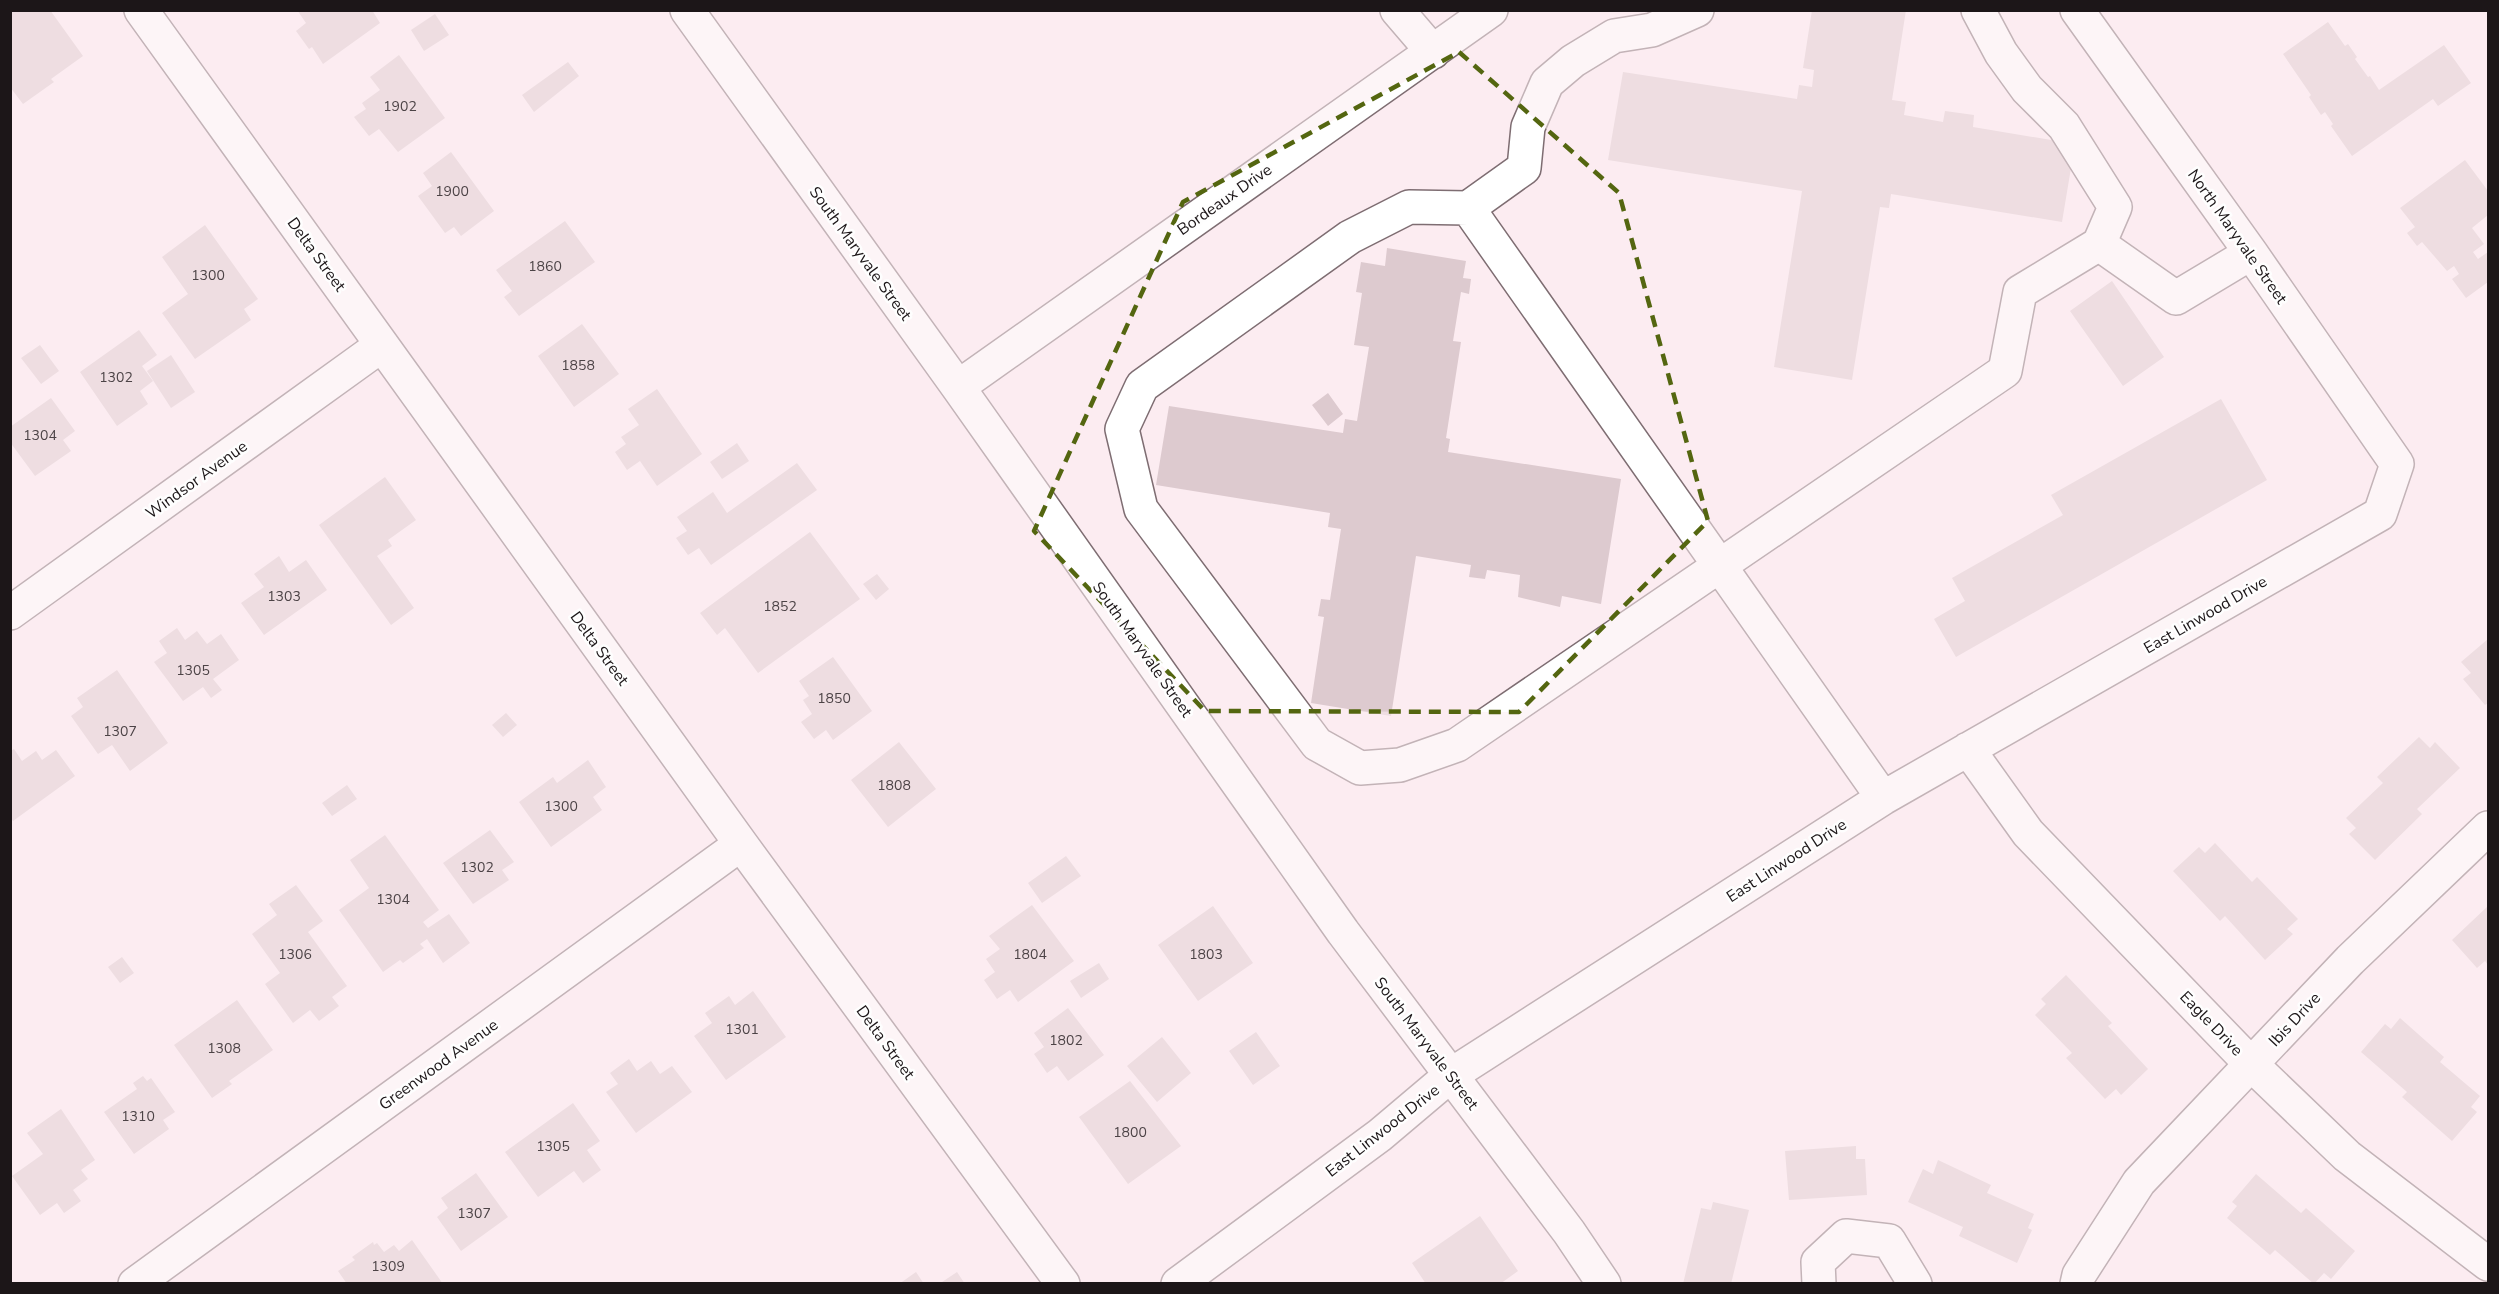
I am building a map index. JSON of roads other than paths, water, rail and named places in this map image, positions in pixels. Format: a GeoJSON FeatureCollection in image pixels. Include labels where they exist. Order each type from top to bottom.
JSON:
{"type":"FeatureCollection","features":[{"type":"Feature","properties":{"kind":"street","name":"Delta Street"},"geometry":{"type":"LineString","coordinates":[[141,10],[741,844],[1063,1284]]}},
{"type":"Feature","properties":{"kind":"street","name":"South Maryvale Street"},"geometry":{"type":"LineString","coordinates":[[687,10],[958,387],[1343,932],[1569,1232],[1604,1284]]}},
{"type":"Feature","properties":{"kind":"street"},"geometry":{"type":"LineString","coordinates":[[1397,10],[1433,52]]}},
{"type":"Feature","properties":{"kind":"street","name":"Bordeaux Drive"},"geometry":{"type":"LineString","coordinates":[[958,387],[1491,10]]}},
{"type":"Feature","properties":{"kind":"street"},"geometry":{"type":"LineString","coordinates":[[1697,10],[1652,30],[1614,36],[1573,61],[1547,83],[1528,127],[1524,168],[1468,208],[1409,207],[1350,237],[1142,386],[1122,429],[1140,508],[1317,744],[1360,768],[1400,765],[1457,745],[2005,371],[2020,292],[2099,244],[2115,207],[2064,126],[2027,89],[2001,53],[1978,10]]}},
{"type":"Feature","properties":{"kind":"street","name":"North Maryvale Street"},"geometry":{"type":"LineString","coordinates":[[2077,10],[2251,253],[2397,464]]}},
{"type":"Feature","properties":{"kind":"street"},"geometry":{"type":"LineString","coordinates":[[1468,208],[1883,798]]}},
{"type":"Feature","properties":{"kind":"street"},"geometry":{"type":"LineString","coordinates":[[2099,244],[2176,298],[2251,253]]}},
{"type":"Feature","properties":{"kind":"street","name":"Windsor Avenue"},"geometry":{"type":"LineString","coordinates":[[10,614],[382,345]]}},
{"type":"Feature","properties":{"kind":"street","name":"East Linwood Drive"},"geometry":{"type":"LineString","coordinates":[[1178,1284],[1380,1135],[1451,1075],[1883,798],[2380,514],[2397,464]]}},
{"type":"Feature","properties":{"kind":"street","name":"Eagle Drive"},"geometry":{"type":"LineString","coordinates":[[1968,749],[2028,833],[2252,1064],[2347,1156],[2488,1264]]}},
{"type":"Feature","properties":{"kind":"street","name":"Ibis Drive"},"geometry":{"type":"LineString","coordinates":[[2077,1284],[2079,1275],[2139,1182],[2350,960],[2488,828]]}},
{"type":"Feature","properties":{"kind":"street","name":"Greenwood Avenue"},"geometry":{"type":"LineString","coordinates":[[135,1284],[741,844]]}},
{"type":"Feature","properties":{"kind":"street"},"geometry":{"type":"LineString","coordinates":[[1819,1284],[1818,1262],[1846,1236],[1889,1241],[1915,1284]]}}]}
